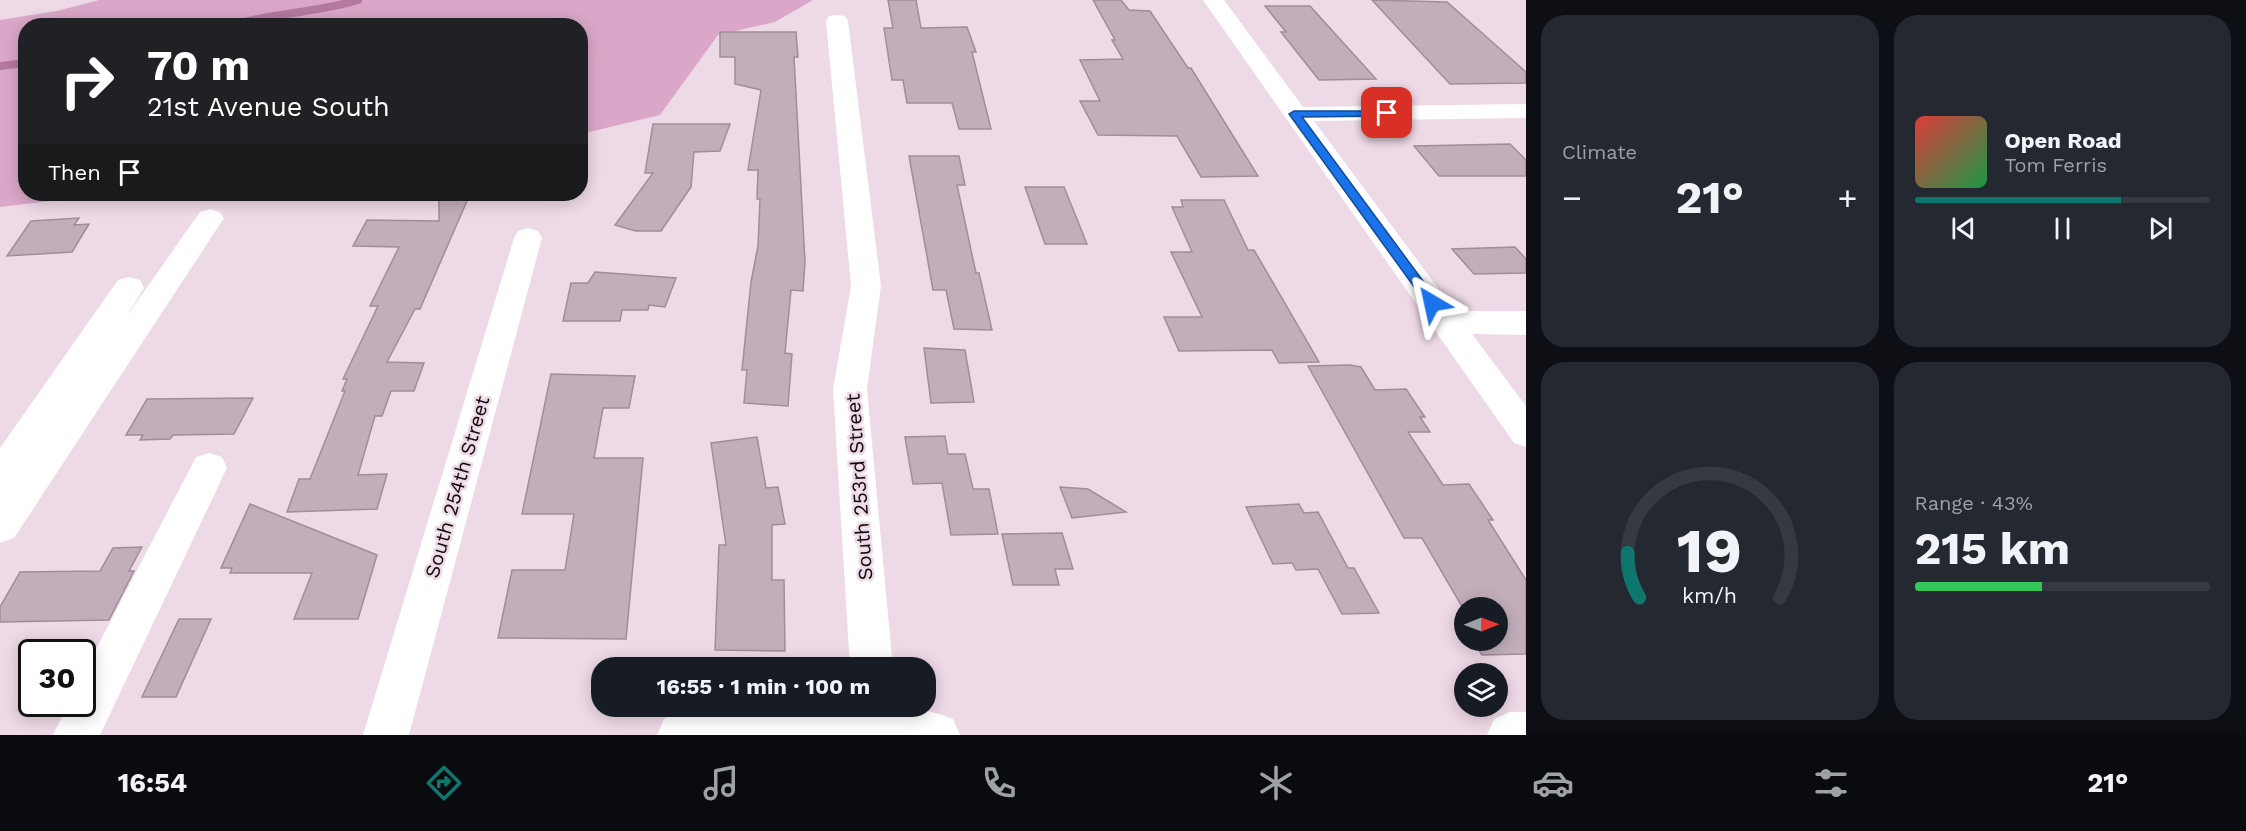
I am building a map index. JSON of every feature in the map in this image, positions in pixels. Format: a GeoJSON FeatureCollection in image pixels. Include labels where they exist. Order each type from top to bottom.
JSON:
{"type":"FeatureCollection","features":[{"type":"Feature","properties":{"kind":"street"},"geometry":{"type":"LineString","coordinates":[[1213,0],[1526,434]]}},
{"type":"Feature","properties":{"kind":"street","name":"South 253rd Street"},"geometry":{"type":"LineString","coordinates":[[837,21],[866,286],[850,389],[871,657]]}},
{"type":"Feature","properties":{"kind":"street"},"geometry":{"type":"LineString","coordinates":[[1294,114],[1526,111]]}},
{"type":"Feature","properties":{"kind":"street"},"geometry":{"type":"LineString","coordinates":[[0,526],[210,218]]}},
{"type":"Feature","properties":{"kind":"street","name":"South 254th Street"},"geometry":{"type":"LineString","coordinates":[[386,735],[528,238]]}},
{"type":"Feature","properties":{"kind":"street"},"geometry":{"type":"LineString","coordinates":[[0,477],[129,288]]}},
{"type":"Feature","properties":{"kind":"street"},"geometry":{"type":"LineString","coordinates":[[1446,322],[1526,323]]}},
{"type":"Feature","properties":{"kind":"street"},"geometry":{"type":"LineString","coordinates":[[76,735],[209,468]]}},
{"type":"Feature","properties":{"kind":"street"},"geometry":{"type":"LineString","coordinates":[[680,735],[856,717]]}},
{"type":"Feature","properties":{"kind":"street"},"geometry":{"type":"LineString","coordinates":[[882,717],[937,735]]}},
{"type":"Feature","properties":{"kind":"street"},"geometry":{"type":"LineString","coordinates":[[1510,735],[1526,735]]}},
{"type":"Feature","properties":{"kind":"shaded area"},"geometry":{"type":"Polygon","coordinates":[[[99,0],[813,0],[775,22],[718,35],[660,115],[588,132],[588,18],[18,18],[18,201],[50,201],[0,207],[0,20],[57,11],[99,0]]]}},
{"type":"Feature","properties":{"kind":"building"},"geometry":{"type":"Polygon","coordinates":[[[888,0],[916,0],[921,28],[967,27],[976,52],[972,52],[991,129],[959,129],[952,103],[907,103],[903,80],[892,80],[884,28],[893,28],[888,0]]]}},
{"type":"Feature","properties":{"kind":"building"},"geometry":{"type":"Polygon","coordinates":[[[1093,0],[1121,0],[1129,10],[1150,11],[1188,68],[1191,68],[1258,176],[1201,177],[1177,136],[1098,135],[1080,101],[1100,101],[1080,60],[1123,59],[1093,0]]]}},
{"type":"Feature","properties":{"kind":"building"},"geometry":{"type":"Polygon","coordinates":[[[1372,0],[1447,2],[1526,72],[1526,83],[1450,84],[1372,0]]]}},
{"type":"Feature","properties":{"kind":"building"},"geometry":{"type":"Polygon","coordinates":[[[1265,6],[1310,6],[1376,79],[1319,80],[1281,32],[1286,32],[1265,6]]]}},
{"type":"Feature","properties":{"kind":"building"},"geometry":{"type":"Polygon","coordinates":[[[720,32],[796,32],[798,57],[794,57],[805,262],[803,291],[791,290],[785,353],[792,354],[788,406],[744,403],[747,370],[742,370],[751,282],[758,246],[760,199],[757,199],[758,170],[748,170],[761,90],[735,84],[735,57],[720,57],[720,32]]]}},
{"type":"Feature","properties":{"kind":"building"},"geometry":{"type":"Polygon","coordinates":[[[653,124],[730,124],[720,151],[694,152],[691,187],[661,231],[636,231],[615,225],[653,173],[645,173],[653,124]]]}},
{"type":"Feature","properties":{"kind":"building"},"geometry":{"type":"Polygon","coordinates":[[[1510,144],[1526,160],[1526,176],[1439,176],[1414,146],[1510,144]]]}},
{"type":"Feature","properties":{"kind":"building"},"geometry":{"type":"Polygon","coordinates":[[[909,156],[959,156],[965,185],[957,185],[976,273],[979,273],[992,330],[954,329],[946,290],[933,290],[909,156]]]}},
{"type":"Feature","properties":{"kind":"building"},"geometry":{"type":"Polygon","coordinates":[[[1025,187],[1064,187],[1087,244],[1045,244],[1025,187]]]}},
{"type":"Feature","properties":{"kind":"building"},"geometry":{"type":"Polygon","coordinates":[[[1181,200],[1224,200],[1248,250],[1254,250],[1319,362],[1279,363],[1272,350],[1179,351],[1164,317],[1202,317],[1171,252],[1192,252],[1172,207],[1183,207],[1181,200]]]}},
{"type":"Feature","properties":{"kind":"building"},"geometry":{"type":"Polygon","coordinates":[[[439,201],[467,201],[420,309],[415,309],[387,362],[424,363],[414,391],[391,391],[382,416],[375,416],[358,475],[387,474],[377,509],[287,512],[299,479],[310,479],[345,391],[342,391],[347,379],[343,379],[378,306],[370,306],[399,247],[353,246],[367,220],[439,221],[439,201]]]}},
{"type":"Feature","properties":{"kind":"building"},"geometry":{"type":"Polygon","coordinates":[[[79,218],[74,225],[89,224],[72,252],[7,256],[31,221],[79,218]]]}},
{"type":"Feature","properties":{"kind":"building"},"geometry":{"type":"Polygon","coordinates":[[[1515,247],[1526,259],[1526,273],[1474,274],[1452,249],[1515,247]]]}},
{"type":"Feature","properties":{"kind":"building"},"geometry":{"type":"Polygon","coordinates":[[[595,272],[676,278],[665,307],[649,305],[648,310],[622,310],[620,321],[563,321],[571,283],[588,283],[595,272]]]}},
{"type":"Feature","properties":{"kind":"building"},"geometry":{"type":"Polygon","coordinates":[[[924,348],[965,350],[974,402],[931,403],[924,348]]]}},
{"type":"Feature","properties":{"kind":"building"},"geometry":{"type":"Polygon","coordinates":[[[1308,366],[1361,367],[1375,390],[1406,389],[1425,417],[1420,417],[1430,432],[1408,432],[1443,485],[1469,484],[1493,520],[1488,520],[1526,580],[1526,654],[1482,655],[1479,651],[1508,651],[1508,597],[1456,597],[1422,538],[1404,538],[1308,366]]]}},
{"type":"Feature","properties":{"kind":"building"},"geometry":{"type":"Polygon","coordinates":[[[551,374],[635,376],[629,408],[603,408],[594,458],[643,458],[626,639],[498,638],[512,570],[565,570],[574,514],[522,514],[551,374]]]}},
{"type":"Feature","properties":{"kind":"building"},"geometry":{"type":"Polygon","coordinates":[[[253,398],[234,434],[173,435],[170,439],[140,440],[143,435],[126,435],[147,399],[253,398]]]}},
{"type":"Feature","properties":{"kind":"building"},"geometry":{"type":"Polygon","coordinates":[[[945,436],[948,454],[965,454],[973,489],[989,489],[998,534],[951,535],[942,483],[913,484],[905,437],[945,436]]]}},
{"type":"Feature","properties":{"kind":"building"},"geometry":{"type":"Polygon","coordinates":[[[757,437],[766,488],[778,487],[785,524],[772,525],[772,580],[784,580],[785,651],[715,650],[719,545],[726,545],[711,443],[757,437]]]}},
{"type":"Feature","properties":{"kind":"building"},"geometry":{"type":"Polygon","coordinates":[[[1060,487],[1088,489],[1126,512],[1072,518],[1060,487]]]}},
{"type":"Feature","properties":{"kind":"building"},"geometry":{"type":"Polygon","coordinates":[[[250,504],[377,555],[358,619],[294,619],[312,573],[230,573],[232,568],[221,568],[250,504]]]}},
{"type":"Feature","properties":{"kind":"building"},"geometry":{"type":"Polygon","coordinates":[[[1299,504],[1304,513],[1318,512],[1348,568],[1354,568],[1379,613],[1342,614],[1318,569],[1296,570],[1292,563],[1273,564],[1246,507],[1299,504]]]}},
{"type":"Feature","properties":{"kind":"building"},"geometry":{"type":"Polygon","coordinates":[[[1062,533],[1073,569],[1055,569],[1059,585],[1013,585],[1002,534],[1062,533]]]}},
{"type":"Feature","properties":{"kind":"building"},"geometry":{"type":"Polygon","coordinates":[[[142,547],[129,571],[134,571],[109,620],[0,622],[0,607],[20,572],[100,571],[113,548],[142,547]]]}},
{"type":"Feature","properties":{"kind":"building"},"geometry":{"type":"Polygon","coordinates":[[[179,619],[211,619],[176,697],[142,697],[179,619]]]}},
{"type":"Feature","properties":{"kind":"waterway"},"geometry":{"type":"LineString","coordinates":[[261,18],[326,8],[358,0]]}},
{"type":"Feature","properties":{"kind":"waterway"},"geometry":{"type":"LineString","coordinates":[[0,66],[18,64]]}},
{"type":"Feature","properties":{"kind":"route"},"geometry":{"type":"LineString","coordinates":[[1387,113],[1294,114],[1432,303]]}}]}
